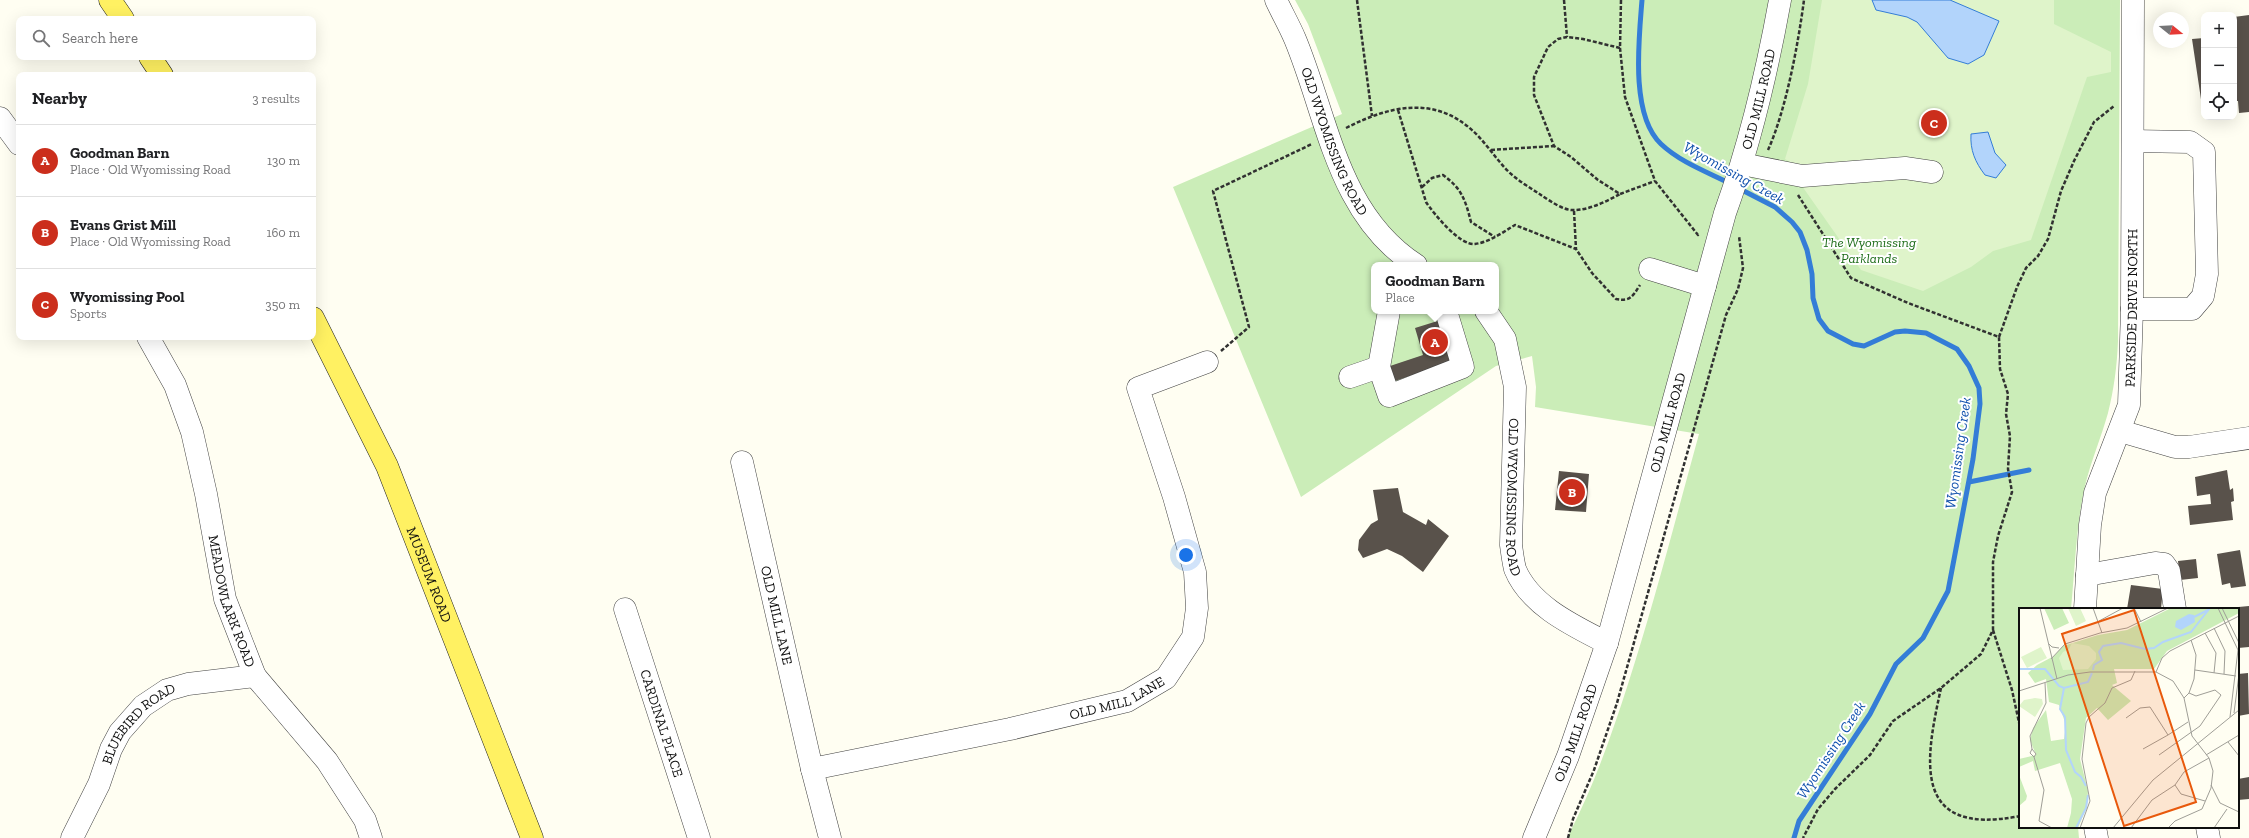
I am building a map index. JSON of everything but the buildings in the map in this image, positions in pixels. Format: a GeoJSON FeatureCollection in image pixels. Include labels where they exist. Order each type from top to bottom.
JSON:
{"type":"FeatureCollection","features":[{"type":"Feature","properties":{"kind":"main road"},"geometry":{"type":"LineString","coordinates":[[110,0],[121,16]]}},
{"type":"Feature","properties":{"kind":"main road"},"geometry":{"type":"LineString","coordinates":[[152,60],[160,72]]}},
{"type":"Feature","properties":{"kind":"main road","name":"MUSEUM ROAD"},"geometry":{"type":"LineString","coordinates":[[316,324],[387,466],[532,838]]}},
{"type":"Feature","properties":{"kind":"street","name":"OLD WYOMISSING ROAD"},"geometry":{"type":"LineString","coordinates":[[1276,0],[1295,39],[1347,187],[1393,256],[1408,262]]}},
{"type":"Feature","properties":{"kind":"street","name":"OLD MILL ROAD"},"geometry":{"type":"LineString","coordinates":[[1534,838],[1568,756],[1607,643],[1705,286],[1726,213],[1742,167],[1769,56],[1780,0]]}},
{"type":"Feature","properties":{"kind":"street","name":"PARKSIDE DRIVE NORTH"},"geometry":{"type":"LineString","coordinates":[[2085,608],[2090,525],[2095,493],[2104,466],[2120,431],[2129,405],[2132,309],[2133,0]]}},
{"type":"Feature","properties":{"kind":"street"},"geometry":{"type":"LineString","coordinates":[[0,118],[16,140]]}},
{"type":"Feature","properties":{"kind":"street"},"geometry":{"type":"LineString","coordinates":[[2132,309],[2192,309],[2203,296],[2207,274],[2204,152],[2190,142],[2133,141]]}},
{"type":"Feature","properties":{"kind":"street"},"geometry":{"type":"LineString","coordinates":[[1742,167],[1802,176],[1904,168],[1932,172]]}},
{"type":"Feature","properties":{"kind":"street"},"geometry":{"type":"LineString","coordinates":[[1650,269],[1705,286]]}},
{"type":"Feature","properties":{"kind":"street"},"geometry":{"type":"LineString","coordinates":[[1388,314],[1379,367],[1389,396],[1463,367],[1447,314]]}},
{"type":"Feature","properties":{"kind":"street","name":"OLD WYOMISSING ROAD"},"geometry":{"type":"LineString","coordinates":[[1488,314],[1505,339],[1514,380],[1511,545],[1516,569],[1531,593],[1547,608],[1570,624],[1607,643]]}},
{"type":"Feature","properties":{"kind":"street","name":"MEADOWLARK ROAD"},"geometry":{"type":"LineString","coordinates":[[150,340],[175,385],[192,432],[206,494],[225,599],[255,676],[327,760],[365,820],[371,838]]}},
{"type":"Feature","properties":{"kind":"street","name":"OLD MILL LANE"},"geometry":{"type":"LineString","coordinates":[[812,769],[1010,729],[1128,701],[1166,678],[1194,637],[1197,608],[1195,572],[1174,497],[1138,388],[1208,362]]}},
{"type":"Feature","properties":{"kind":"street"},"geometry":{"type":"LineString","coordinates":[[1350,377],[1379,367]]}},
{"type":"Feature","properties":{"kind":"street"},"geometry":{"type":"LineString","coordinates":[[2120,431],[2175,447],[2189,447],[2249,438]]}},
{"type":"Feature","properties":{"kind":"street","name":"OLD MILL LANE"},"geometry":{"type":"LineString","coordinates":[[742,462],[812,769],[830,838]]}},
{"type":"Feature","properties":{"kind":"street"},"geometry":{"type":"LineString","coordinates":[[2087,575],[2155,563],[2164,564],[2169,571],[2174,608]]}},
{"type":"Feature","properties":{"kind":"street","name":"CARDINAL PLACE"},"geometry":{"type":"LineString","coordinates":[[625,609],[699,838]]}},
{"type":"Feature","properties":{"kind":"street","name":"BLUEBIRD ROAD"},"geometry":{"type":"LineString","coordinates":[[72,838],[99,784],[111,749],[120,732],[143,706],[167,690],[181,686],[255,676]]}},
{"type":"Feature","properties":{"kind":"street"},"geometry":{"type":"LineString","coordinates":[[2095,828],[2097,838]]}},
{"type":"Feature","properties":{"kind":"street"},"geometry":{"type":"LineString","coordinates":[[2207,828],[2209,838]]}},
{"type":"Feature","properties":{"kind":"path"},"geometry":{"type":"LineString","coordinates":[[1357,0],[1372,116]]}},
{"type":"Feature","properties":{"kind":"path"},"geometry":{"type":"LineString","coordinates":[[1564,0],[1567,37]]}},
{"type":"Feature","properties":{"kind":"path"},"geometry":{"type":"LineString","coordinates":[[1621,0],[1620,48],[1625,97],[1655,181],[1698,235],[1700,229]]}},
{"type":"Feature","properties":{"kind":"path"},"geometry":{"type":"LineString","coordinates":[[1765,157],[1773,139],[1785,92],[1804,0]]}},
{"type":"Feature","properties":{"kind":"path"},"geometry":{"type":"LineString","coordinates":[[1620,48],[1567,37],[1558,39],[1548,47],[1534,77],[1534,96],[1554,146],[1571,157],[1598,180],[1620,194]]}},
{"type":"Feature","properties":{"kind":"path"},"geometry":{"type":"LineString","coordinates":[[2019,722],[2012,690],[1993,630],[1993,562],[1998,536],[2012,492],[2008,469],[2010,436],[2006,414],[2008,394],[2000,370],[1999,338],[2017,287],[2026,268],[2038,256],[2048,239],[2061,191],[2094,122],[2116,104],[2133,103]]}},
{"type":"Feature","properties":{"kind":"path"},"geometry":{"type":"LineString","coordinates":[[1208,362],[1249,327],[1213,191],[1372,116],[1410,107],[1431,108],[1448,113],[1472,130],[1506,169],[1523,184],[1552,202],[1574,211],[1602,203],[1620,194],[1655,181]]}},
{"type":"Feature","properties":{"kind":"path"},"geometry":{"type":"LineString","coordinates":[[1398,110],[1426,202],[1436,216],[1458,237],[1473,245],[1495,237],[1515,225],[1576,249]]}},
{"type":"Feature","properties":{"kind":"path"},"geometry":{"type":"LineString","coordinates":[[1491,150],[1554,146]]}},
{"type":"Feature","properties":{"kind":"path"},"geometry":{"type":"LineString","coordinates":[[1786,174],[1851,278],[1928,311],[1999,338]]}},
{"type":"Feature","properties":{"kind":"path"},"geometry":{"type":"LineString","coordinates":[[1422,187],[1432,178],[1443,175],[1454,183],[1463,195],[1471,222],[1495,237]]}},
{"type":"Feature","properties":{"kind":"path"},"geometry":{"type":"LineString","coordinates":[[1574,211],[1576,249],[1592,273],[1616,299],[1628,300],[1631,298],[1650,269]]}},
{"type":"Feature","properties":{"kind":"path"},"geometry":{"type":"LineString","coordinates":[[1568,838],[1572,819],[1591,777],[1617,703],[1726,315],[1738,289],[1743,268],[1740,229]]}},
{"type":"Feature","properties":{"kind":"path"},"geometry":{"type":"LineString","coordinates":[[1802,838],[1818,809],[1835,789],[1870,755],[1893,721],[1941,688],[1981,654],[1993,630]]}},
{"type":"Feature","properties":{"kind":"path"},"geometry":{"type":"LineString","coordinates":[[1934,797],[1929,759],[1941,688]]}},
{"type":"Feature","properties":{"kind":"path"},"geometry":{"type":"LineString","coordinates":[[2007,822],[2019,816]]}},
{"type":"Feature","properties":{"kind":"green space","name":"The Wyomissing Parklands"},"geometry":{"type":"Polygon","coordinates":[[[1295,0],[2120,0],[2118,341],[2114,386],[2108,413],[2087,477],[2082,501],[2071,608],[2019,608],[2019,828],[2078,828],[2079,838],[1567,838],[1593,781],[1622,704],[1656,590],[1699,434],[1535,407],[1536,387],[1532,356],[1496,366],[1301,497],[1173,187],[1342,114],[1308,24],[1295,0]]]}},
{"type":"Feature","properties":{"kind":"green space"},"geometry":{"type":"Polygon","coordinates":[[[1822,0],[2054,0],[2054,24],[2111,52],[2111,72],[2087,77],[2031,240],[1993,251],[1971,267],[1923,291],[1861,270],[1802,186],[1801,169],[1785,159],[1808,84],[1822,0]]]}},
{"type":"Feature","properties":{"kind":"water"},"geometry":{"type":"Polygon","coordinates":[[[1872,0],[1950,0],[1999,21],[1984,55],[1968,64],[1948,58],[1917,22],[1907,17],[1876,10],[1872,0]]]}},
{"type":"Feature","properties":{"kind":"water"},"geometry":{"type":"Polygon","coordinates":[[[1988,132],[1995,153],[2006,165],[1996,178],[1985,175],[1978,165],[1972,151],[1971,134],[1988,132]]]}},
{"type":"Feature","properties":{"kind":"waterway","name":"Wyomissing Creek"},"geometry":{"type":"LineString","coordinates":[[1642,0],[1639,35],[1639,76],[1645,115],[1651,131],[1661,144],[1668,150],[1694,166],[1729,183]]}},
{"type":"Feature","properties":{"kind":"waterway","name":"Wyomissing Creek"},"geometry":{"type":"LineString","coordinates":[[1738,188],[1775,207],[1792,222],[1800,232],[1807,250],[1812,274],[1813,298],[1819,319],[1828,331],[1853,344],[1864,346],[1895,332],[1905,331],[1926,333],[1957,349],[1969,366],[1979,388],[1980,404],[1973,459],[1948,591],[1923,638],[1896,664],[1870,714],[1799,821],[1794,838]]}},
{"type":"Feature","properties":{"kind":"waterway"},"geometry":{"type":"LineString","coordinates":[[1969,482],[2029,470]]}},
{"type":"Feature","properties":{"kind":"place","name":"Wyomissing Pool"},"geometry":{"type":"Point","coordinates":[1934,123]}},
{"type":"Feature","properties":{"kind":"place","name":"Goodman Barn"},"geometry":{"type":"Point","coordinates":[1435,342]}},
{"type":"Feature","properties":{"kind":"place","name":"Evans Grist Mill"},"geometry":{"type":"Point","coordinates":[1572,492]}}]}
